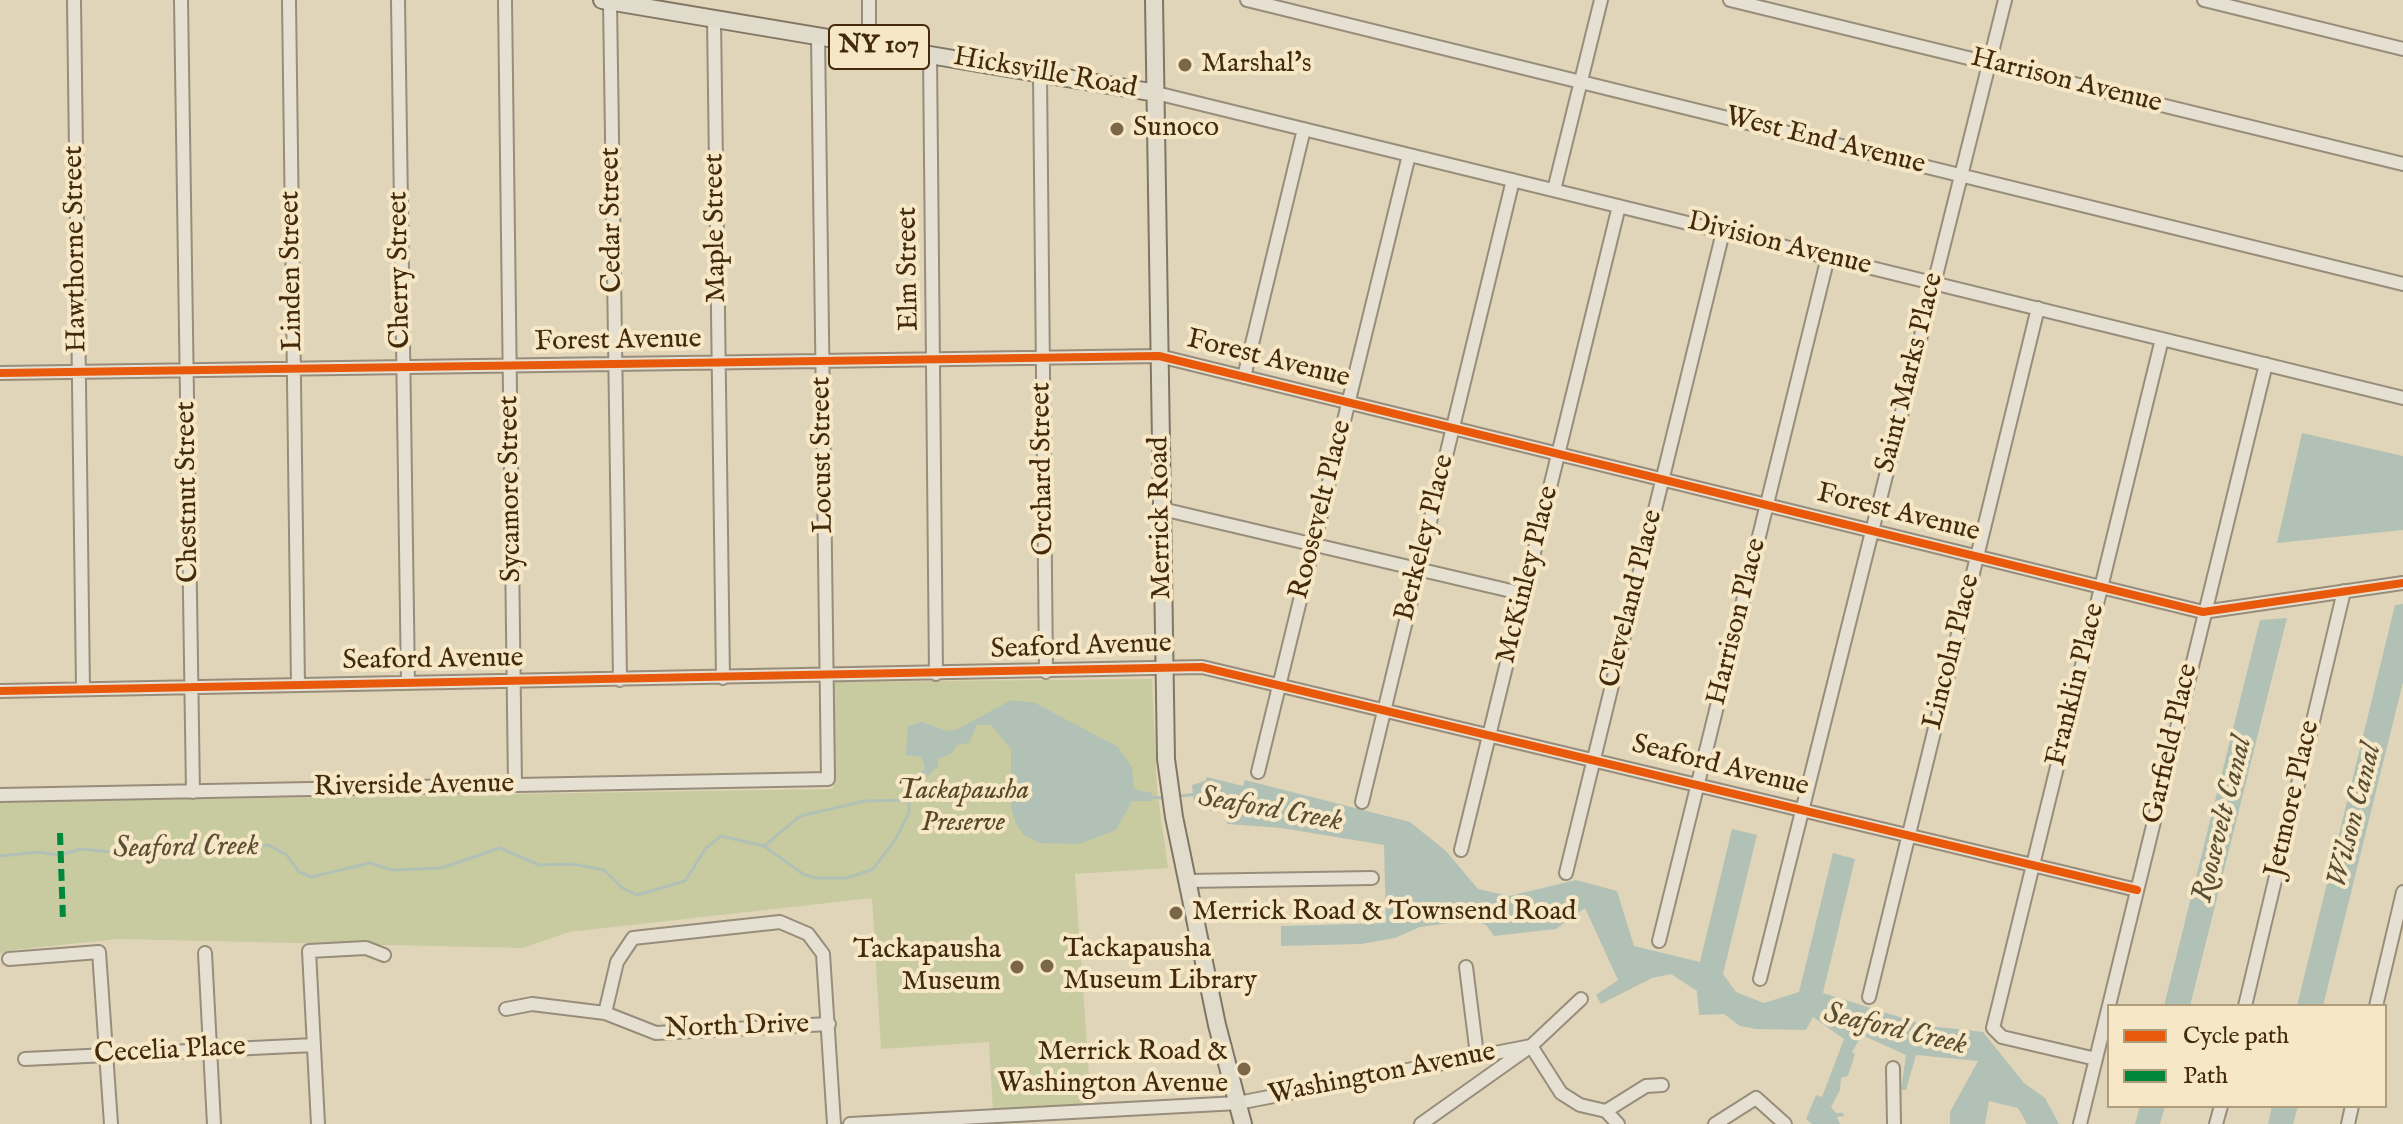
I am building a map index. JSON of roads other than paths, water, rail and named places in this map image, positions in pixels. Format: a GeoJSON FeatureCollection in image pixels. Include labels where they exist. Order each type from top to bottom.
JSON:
{"type":"FeatureCollection","features":[{"type":"Feature","properties":{"kind":"main road","name":"Merrick Road"},"geometry":{"type":"LineString","coordinates":[[1154,0],[1166,759],[1217,1025],[1243,1124]]}},
{"type":"Feature","properties":{"kind":"main road","name":"Hicksville Road"},"geometry":{"type":"LineString","coordinates":[[606,1],[631,2],[714,19],[1156,93]]}},
{"type":"Feature","properties":{"kind":"street","name":"Hawthorne Street"},"geometry":{"type":"LineString","coordinates":[[74,0],[83,689]]}},
{"type":"Feature","properties":{"kind":"street","name":"Chestnut Street"},"geometry":{"type":"LineString","coordinates":[[181,0],[193,792]]}},
{"type":"Feature","properties":{"kind":"street","name":"Linden Street"},"geometry":{"type":"LineString","coordinates":[[289,0],[298,685]]}},
{"type":"Feature","properties":{"kind":"street","name":"Cherry Street"},"geometry":{"type":"LineString","coordinates":[[398,0],[408,683]]}},
{"type":"Feature","properties":{"kind":"street","name":"Sycamore Street"},"geometry":{"type":"LineString","coordinates":[[505,0],[515,785]]}},
{"type":"Feature","properties":{"kind":"street"},"geometry":{"type":"LineString","coordinates":[[869,0],[869,45]]}},
{"type":"Feature","properties":{"kind":"street","name":"West End Avenue"},"geometry":{"type":"LineString","coordinates":[[1247,0],[2403,284]]}},
{"type":"Feature","properties":{"kind":"street"},"geometry":{"type":"LineString","coordinates":[[1554,190],[1601,0]]}},
{"type":"Feature","properties":{"kind":"street","name":"Harrison Avenue"},"geometry":{"type":"LineString","coordinates":[[1730,0],[2403,164]]}},
{"type":"Feature","properties":{"kind":"street","name":"Saint Marks Place"},"geometry":{"type":"LineString","coordinates":[[1760,979],[2005,0]]}},
{"type":"Feature","properties":{"kind":"street"},"geometry":{"type":"LineString","coordinates":[[2204,0],[2403,49]]}},
{"type":"Feature","properties":{"kind":"street","name":"Cedar Street"},"geometry":{"type":"LineString","coordinates":[[606,1],[616,364],[620,680]]}},
{"type":"Feature","properties":{"kind":"street","name":"Maple Street"},"geometry":{"type":"LineString","coordinates":[[714,19],[723,678]]}},
{"type":"Feature","properties":{"kind":"street","name":"Locust Street"},"geometry":{"type":"LineString","coordinates":[[818,36],[828,779]]}},
{"type":"Feature","properties":{"kind":"street","name":"Elm Street"},"geometry":{"type":"LineString","coordinates":[[930,55],[936,674]]}},
{"type":"Feature","properties":{"kind":"street","name":"Orchard Street"},"geometry":{"type":"LineString","coordinates":[[1040,74],[1046,672]]}},
{"type":"Feature","properties":{"kind":"street","name":"Division Avenue"},"geometry":{"type":"LineString","coordinates":[[1156,93],[2403,398]]}},
{"type":"Feature","properties":{"kind":"street"},"geometry":{"type":"LineString","coordinates":[[1244,377],[1304,129]]}},
{"type":"Feature","properties":{"kind":"street","name":"Roosevelt Place"},"geometry":{"type":"LineString","coordinates":[[1258,772],[1409,155]]}},
{"type":"Feature","properties":{"kind":"street","name":"Berkeley Place"},"geometry":{"type":"LineString","coordinates":[[1362,802],[1513,180]]}},
{"type":"Feature","properties":{"kind":"street","name":"McKinley Place"},"geometry":{"type":"LineString","coordinates":[[1461,850],[1619,206]]}},
{"type":"Feature","properties":{"kind":"street","name":"Cleveland Place"},"geometry":{"type":"LineString","coordinates":[[1566,873],[1723,232]]}},
{"type":"Feature","properties":{"kind":"street","name":"Harrison Place"},"geometry":{"type":"LineString","coordinates":[[1659,941],[1828,257]]}},
{"type":"Feature","properties":{"kind":"street","name":"Lincoln Place"},"geometry":{"type":"LineString","coordinates":[[1869,997],[2038,308]]}},
{"type":"Feature","properties":{"kind":"street","name":"Franklin Place"},"geometry":{"type":"LineString","coordinates":[[2096,1059],[2002,1037],[1994,1032],[1994,1023],[2162,339]]}},
{"type":"Feature","properties":{"kind":"street","name":"Forest Avenue"},"geometry":{"type":"LineString","coordinates":[[0,373],[1159,356],[2203,612],[2403,583]]}},
{"type":"Feature","properties":{"kind":"street","name":"Garfield Place"},"geometry":{"type":"LineString","coordinates":[[2109,1004],[2266,364]]}},
{"type":"Feature","properties":{"kind":"street"},"geometry":{"type":"LineString","coordinates":[[1162,509],[1524,594]]}},
{"type":"Feature","properties":{"kind":"street","name":"Jetmore Place"},"geometry":{"type":"LineString","coordinates":[[2245,1004],[2344,591]]}},
{"type":"Feature","properties":{"kind":"street","name":"Seaford Avenue"},"geometry":{"type":"LineString","coordinates":[[0,691],[1208,668],[2137,890]]}},
{"type":"Feature","properties":{"kind":"street","name":"Riverside Avenue"},"geometry":{"type":"LineString","coordinates":[[0,795],[828,779]]}},
{"type":"Feature","properties":{"kind":"street"},"geometry":{"type":"LineString","coordinates":[[1187,881],[1372,878]]}},
{"type":"Feature","properties":{"kind":"street"},"geometry":{"type":"LineString","coordinates":[[2376,1004],[2403,892]]}},
{"type":"Feature","properties":{"kind":"street"},"geometry":{"type":"LineString","coordinates":[[605,1013],[617,962],[633,938],[780,922],[808,934],[823,954],[834,1124]]}},
{"type":"Feature","properties":{"kind":"street"},"geometry":{"type":"LineString","coordinates":[[318,1124],[309,951],[366,948],[384,955]]}},
{"type":"Feature","properties":{"kind":"street"},"geometry":{"type":"LineString","coordinates":[[9,959],[99,952],[111,1124]]}},
{"type":"Feature","properties":{"kind":"street"},"geometry":{"type":"LineString","coordinates":[[205,953],[214,1124]]}},
{"type":"Feature","properties":{"kind":"street"},"geometry":{"type":"LineString","coordinates":[[1466,967],[1477,1055]]}},
{"type":"Feature","properties":{"kind":"street"},"geometry":{"type":"LineString","coordinates":[[1421,1124],[1531,1046],[1581,999]]}},
{"type":"Feature","properties":{"kind":"street","name":"North Drive"},"geometry":{"type":"LineString","coordinates":[[506,1009],[532,1004],[605,1013],[656,1033],[829,1024]]}},
{"type":"Feature","properties":{"kind":"street","name":"Garfield Place"},"geometry":{"type":"LineString","coordinates":[[2080,1124],[2107,1014]]}},
{"type":"Feature","properties":{"kind":"street","name":"Cecelia Place"},"geometry":{"type":"LineString","coordinates":[[25,1059],[314,1045]]}},
{"type":"Feature","properties":{"kind":"street"},"geometry":{"type":"LineString","coordinates":[[1531,1046],[1561,1093],[1580,1105],[1606,1111],[1618,1124]]}},
{"type":"Feature","properties":{"kind":"street","name":"Washington Avenue"},"geometry":{"type":"LineString","coordinates":[[850,1124],[1011,1120],[1238,1103],[1531,1046]]}},
{"type":"Feature","properties":{"kind":"street"},"geometry":{"type":"LineString","coordinates":[[1893,1068],[1894,1124]]}},
{"type":"Feature","properties":{"kind":"street"},"geometry":{"type":"LineString","coordinates":[[1606,1111],[1646,1086],[1662,1085]]}},
{"type":"Feature","properties":{"kind":"street"},"geometry":{"type":"LineString","coordinates":[[1715,1124],[1756,1098],[1785,1124]]}},
{"type":"Feature","properties":{"kind":"water"},"geometry":{"type":"Polygon","coordinates":[[[2302,433],[2403,456],[2403,530],[2277,543],[2302,433]]]}},
{"type":"Feature","properties":{"kind":"water","name":"Wilson Canal"},"geometry":{"type":"Polygon","coordinates":[[[2403,604],[2403,682],[2323,1004],[2297,1004],[2395,605],[2403,604]]]}},
{"type":"Feature","properties":{"kind":"water","name":"Roosevelt Canal"},"geometry":{"type":"Polygon","coordinates":[[[2287,618],[2190,1004],[2164,1004],[2260,620],[2287,618]]]}},
{"type":"Feature","properties":{"kind":"water"},"geometry":{"type":"Polygon","coordinates":[[[1011,700],[1035,703],[1118,747],[1132,767],[1134,789],[1152,793],[1152,801],[1132,801],[1116,830],[1079,844],[1039,843],[1023,834],[1016,824],[1011,807],[1011,749],[991,725],[977,725],[969,743],[957,745],[951,754],[938,759],[938,766],[927,777],[922,757],[906,755],[908,726],[922,722],[947,731],[958,729],[1011,700]]]}},
{"type":"Feature","properties":{"kind":"water"},"geometry":{"type":"Polygon","coordinates":[[[1207,777],[1243,786],[1245,780],[1410,822],[1446,851],[1478,889],[1509,896],[1576,880],[1617,891],[1634,946],[1700,962],[1732,829],[1757,835],[1723,974],[1736,992],[1764,1003],[1799,992],[1833,853],[1855,859],[1823,993],[1928,1026],[1983,1032],[2024,1083],[2045,1098],[2059,1124],[2027,1124],[2018,1108],[1989,1101],[1985,1124],[1950,1124],[1950,1112],[1978,1061],[1916,1055],[1906,1090],[1901,1090],[1906,1055],[1862,1035],[1852,1052],[1855,1054],[1848,1076],[1841,1078],[1840,1090],[1831,1107],[1836,1113],[1843,1113],[1844,1116],[1837,1117],[1840,1124],[1812,1124],[1806,1119],[1816,1095],[1822,1097],[1844,1039],[1813,1017],[1806,1030],[1756,1029],[1740,1026],[1724,1014],[1699,1015],[1697,991],[1671,974],[1652,978],[1601,1004],[1596,995],[1618,980],[1585,908],[1556,929],[1494,936],[1486,925],[1472,920],[1420,927],[1395,938],[1361,944],[1281,946],[1281,926],[1386,923],[1384,845],[1281,828],[1227,824],[1226,811],[1210,811],[1209,801],[1194,803],[1192,785],[1205,781],[1207,777]]]}},
{"type":"Feature","properties":{"kind":"water"},"geometry":{"type":"Polygon","coordinates":[[[2139,1108],[2164,1108],[2160,1124],[2135,1124],[2139,1108]]]}},
{"type":"Feature","properties":{"kind":"water"},"geometry":{"type":"Polygon","coordinates":[[[2272,1108],[2297,1108],[2293,1124],[2268,1124],[2272,1108]]]}},
{"type":"Feature","properties":{"kind":"waterway","name":"Seaford Creek"},"geometry":{"type":"LineString","coordinates":[[0,856],[38,852],[60,855],[80,849],[144,855],[173,849],[199,853],[268,845],[287,855],[299,872],[311,877],[370,863],[392,870],[441,868],[500,848],[539,865],[573,864],[604,870],[622,888],[637,895],[685,881],[706,848],[721,836],[764,846],[803,874],[815,878],[847,878],[873,869],[895,840],[909,813],[909,800],[915,783],[925,770]]}},
{"type":"Feature","properties":{"kind":"waterway","name":"Seaford Creek"},"geometry":{"type":"LineString","coordinates":[[1181,796],[1197,794]]}},
{"type":"Feature","properties":{"kind":"waterway","name":"Seaford Creek"},"geometry":{"type":"LineString","coordinates":[[1148,797],[1163,798]]}},
{"type":"Feature","properties":{"kind":"waterway"},"geometry":{"type":"LineString","coordinates":[[764,846],[800,816],[865,801],[908,800]]}},
{"type":"Feature","properties":{"kind":"place","name":"Marshal's"},"geometry":{"type":"Point","coordinates":[1185,65]}},
{"type":"Feature","properties":{"kind":"place","name":"Sunoco"},"geometry":{"type":"Point","coordinates":[1117,129]}},
{"type":"Feature","properties":{"kind":"place","name":"Merrick Road & Townsend Road"},"geometry":{"type":"Point","coordinates":[1176,913]}},
{"type":"Feature","properties":{"kind":"place","name":"Tackapausha Museum Library"},"geometry":{"type":"Point","coordinates":[1047,966]}},
{"type":"Feature","properties":{"kind":"place","name":"Tackapausha Museum"},"geometry":{"type":"Point","coordinates":[1017,967]}},
{"type":"Feature","properties":{"kind":"place","name":"Merrick Road & Washington Avenue"},"geometry":{"type":"Point","coordinates":[1244,1069]}},
{"type":"Feature","properties":{"kind":"park label","name":"Tackapausha Preserve"},"geometry":{"type":"Point","coordinates":[963,808]}}]}
